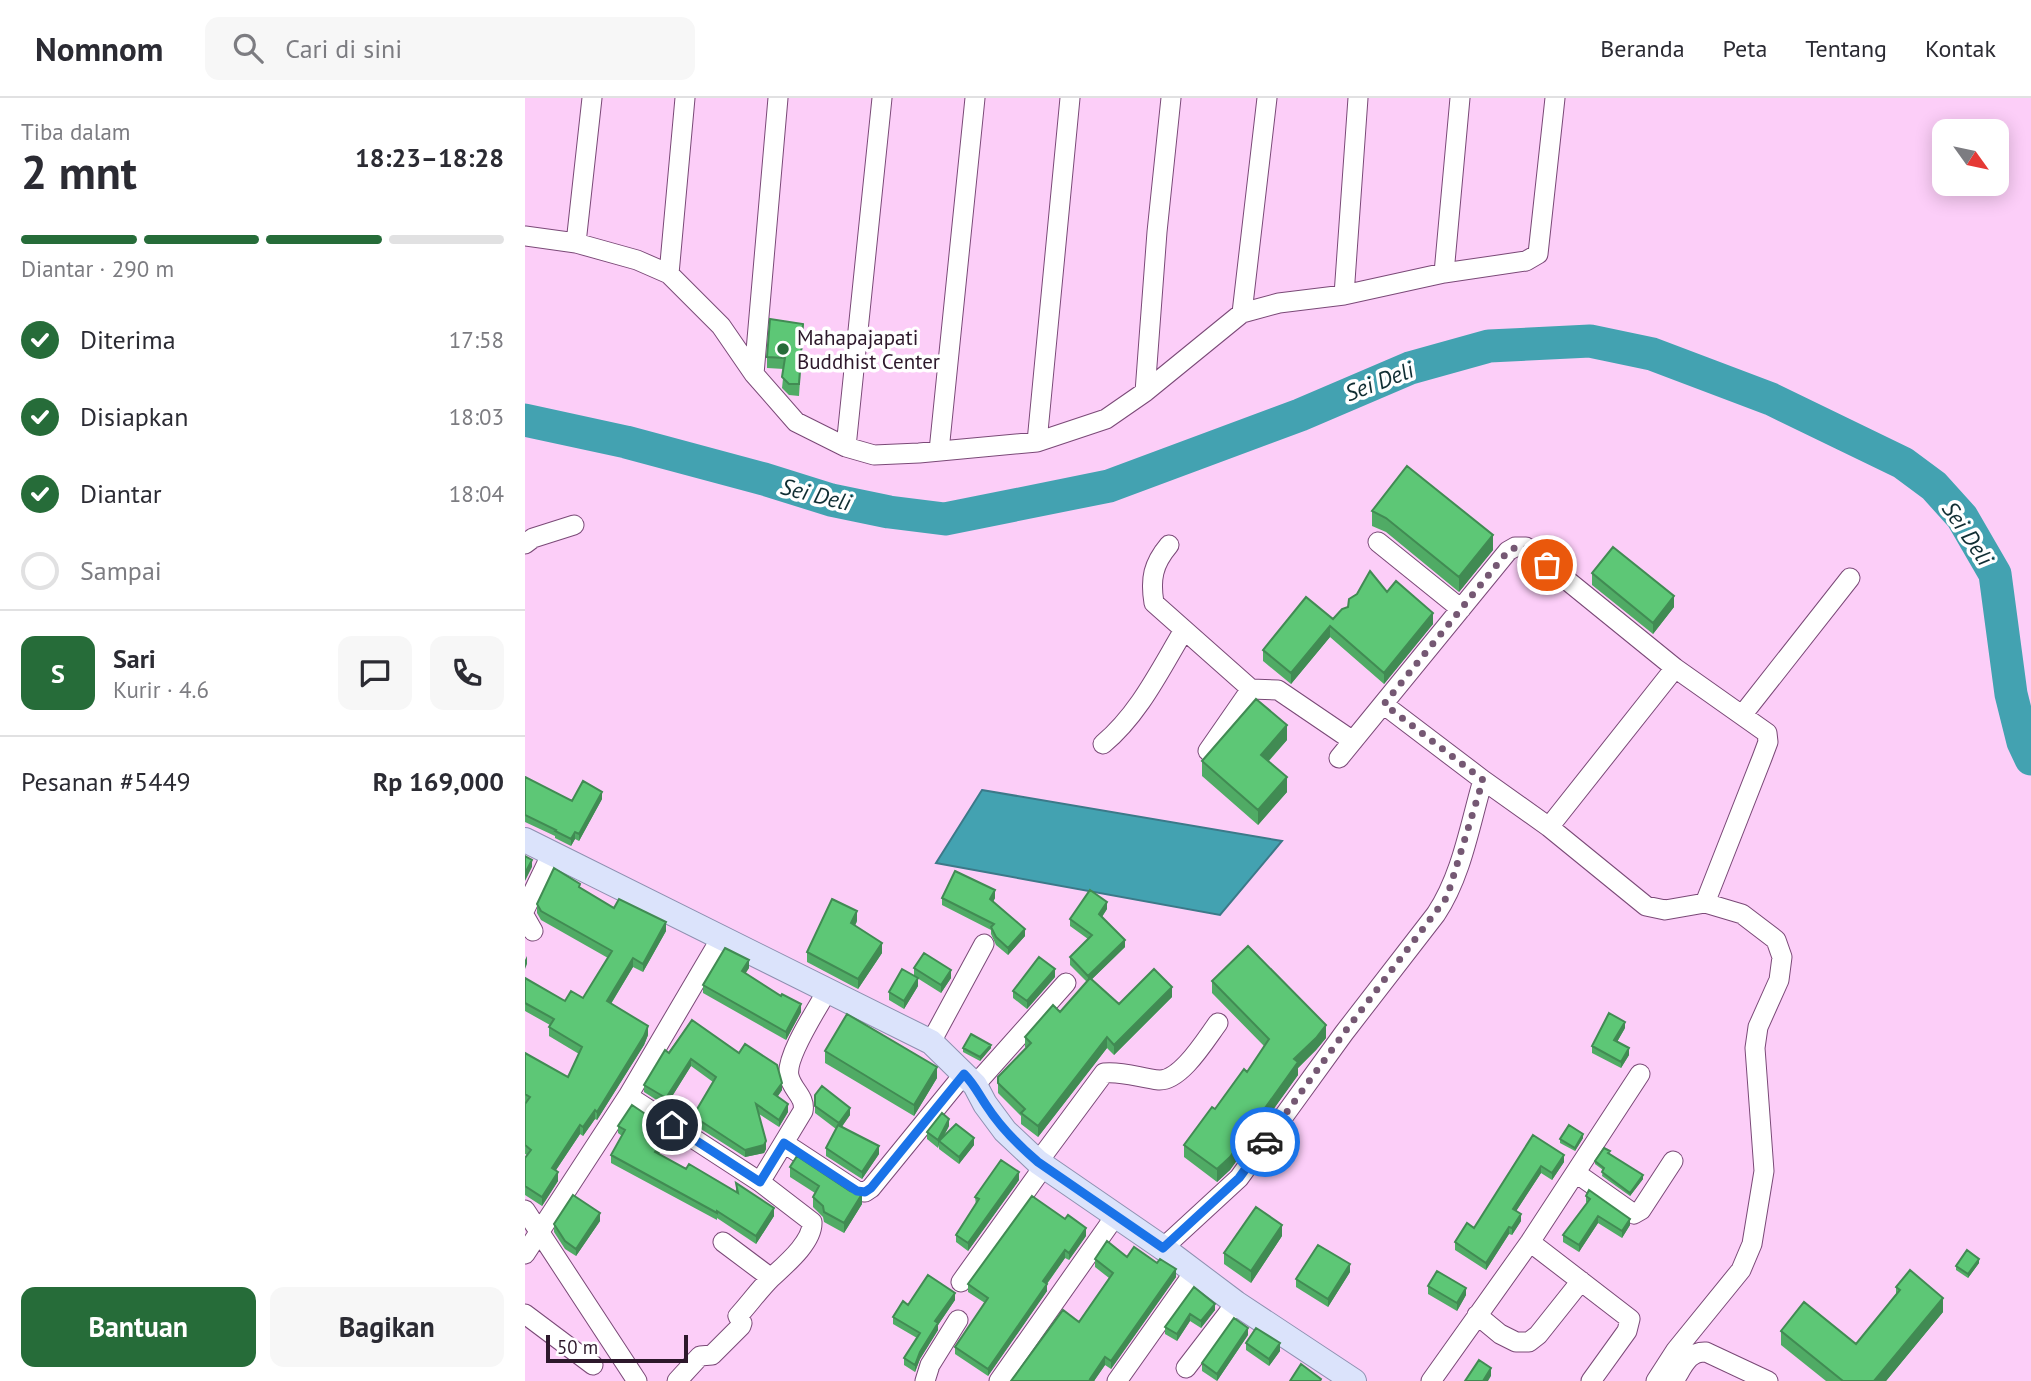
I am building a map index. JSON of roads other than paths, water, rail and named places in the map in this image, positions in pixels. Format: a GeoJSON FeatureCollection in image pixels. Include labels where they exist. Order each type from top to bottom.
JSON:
{"type":"FeatureCollection","features":[{"type":"Feature","properties":{"kind":"main road"},"geometry":{"type":"LineString","coordinates":[[525,840],[931,1042],[970,1079],[1005,1131],[1041,1164],[1163,1248],[1236,1303],[1354,1381]]}},
{"type":"Feature","properties":{"kind":"street"},"geometry":{"type":"LineString","coordinates":[[576,243],[592,98]]}},
{"type":"Feature","properties":{"kind":"street"},"geometry":{"type":"LineString","coordinates":[[669,274],[685,98]]}},
{"type":"Feature","properties":{"kind":"street"},"geometry":{"type":"LineString","coordinates":[[754,374],[778,98]]}},
{"type":"Feature","properties":{"kind":"street"},"geometry":{"type":"LineString","coordinates":[[846,447],[881,98]]}},
{"type":"Feature","properties":{"kind":"street"},"geometry":{"type":"LineString","coordinates":[[939,451],[975,98]]}},
{"type":"Feature","properties":{"kind":"street"},"geometry":{"type":"LineString","coordinates":[[1037,442],[1070,98]]}},
{"type":"Feature","properties":{"kind":"street"},"geometry":{"type":"LineString","coordinates":[[1145,392],[1171,98]]}},
{"type":"Feature","properties":{"kind":"street"},"geometry":{"type":"LineString","coordinates":[[1242,313],[1267,98]]}},
{"type":"Feature","properties":{"kind":"street"},"geometry":{"type":"LineString","coordinates":[[1344,295],[1358,98]]}},
{"type":"Feature","properties":{"kind":"street"},"geometry":{"type":"LineString","coordinates":[[1444,273],[1460,98]]}},
{"type":"Feature","properties":{"kind":"street"},"geometry":{"type":"LineString","coordinates":[[525,236],[576,243],[637,260],[669,274],[721,326],[754,374],[796,422],[846,447],[874,454],[1037,442],[1106,419],[1145,392],[1242,313],[1279,303],[1344,295],[1444,273],[1526,261],[1538,254],[1555,98]]}},
{"type":"Feature","properties":{"kind":"street"},"geometry":{"type":"LineString","coordinates":[[525,544],[533,537],[574,525]]}},
{"type":"Feature","properties":{"kind":"street"},"geometry":{"type":"LineString","coordinates":[[1378,542],[1461,609]]}},
{"type":"Feature","properties":{"kind":"street"},"geometry":{"type":"LineString","coordinates":[[1169,545],[1159,556],[1151,582],[1154,603],[1251,689],[1278,690],[1353,741]]}},
{"type":"Feature","properties":{"kind":"street"},"geometry":{"type":"LineString","coordinates":[[1339,758],[1508,551],[1520,546],[1526,547],[1675,667],[1743,714],[1769,737],[1705,903]]}},
{"type":"Feature","properties":{"kind":"street"},"geometry":{"type":"LineString","coordinates":[[1743,714],[1850,578]]}},
{"type":"Feature","properties":{"kind":"street"},"geometry":{"type":"LineString","coordinates":[[1103,744],[1122,728],[1184,630]]}},
{"type":"Feature","properties":{"kind":"street"},"geometry":{"type":"LineString","coordinates":[[1549,827],[1675,667]]}},
{"type":"Feature","properties":{"kind":"street"},"geometry":{"type":"LineString","coordinates":[[1208,751],[1251,689]]}},
{"type":"Feature","properties":{"kind":"street"},"geometry":{"type":"LineString","coordinates":[[1384,704],[1549,827],[1646,906],[1665,910],[1705,903],[1742,914],[1776,940],[1782,957],[1779,980],[1758,1027],[1755,1048],[1764,1171],[1752,1244],[1741,1270],[1676,1350],[1657,1381]]}},
{"type":"Feature","properties":{"kind":"street"},"geometry":{"type":"LineString","coordinates":[[1163,1248],[1239,1178],[1344,1033],[1436,914],[1447,897],[1455,876],[1483,780]]}},
{"type":"Feature","properties":{"kind":"street"},"geometry":{"type":"LineString","coordinates":[[525,909],[552,853]]}},
{"type":"Feature","properties":{"kind":"street"},"geometry":{"type":"LineString","coordinates":[[525,1254],[628,1096],[721,937]]}},
{"type":"Feature","properties":{"kind":"street"},"geometry":{"type":"LineString","coordinates":[[931,1042],[984,944]]}},
{"type":"Feature","properties":{"kind":"street"},"geometry":{"type":"LineString","coordinates":[[784,1143],[857,1191],[865,1192],[970,1079],[1066,983]]}},
{"type":"Feature","properties":{"kind":"street"},"geometry":{"type":"LineString","coordinates":[[760,1182],[804,1105],[789,1077],[789,1067],[827,991]]}},
{"type":"Feature","properties":{"kind":"street"},"geometry":{"type":"LineString","coordinates":[[961,1282],[1104,1073],[1117,1072],[1169,1079],[1179,1073],[1219,1023]]}},
{"type":"Feature","properties":{"kind":"street"},"geometry":{"type":"LineString","coordinates":[[1431,1381],[1530,1242],[1640,1074]]}},
{"type":"Feature","properties":{"kind":"street"},"geometry":{"type":"LineString","coordinates":[[628,1096],[760,1182],[812,1222],[810,1234],[784,1268],[771,1278],[738,1316],[741,1326],[712,1355],[701,1356],[677,1381]]}},
{"type":"Feature","properties":{"kind":"street"},"geometry":{"type":"LineString","coordinates":[[1576,1173],[1634,1214],[1641,1210],[1673,1161]]}},
{"type":"Feature","properties":{"kind":"street"},"geometry":{"type":"LineString","coordinates":[[525,1210],[637,1381]]}},
{"type":"Feature","properties":{"kind":"street"},"geometry":{"type":"LineString","coordinates":[[999,1381],[1116,1215]]}},
{"type":"Feature","properties":{"kind":"street"},"geometry":{"type":"LineString","coordinates":[[723,1242],[771,1278]]}},
{"type":"Feature","properties":{"kind":"street"},"geometry":{"type":"LineString","coordinates":[[1530,1242],[1627,1316],[1630,1323],[1627,1331],[1591,1381]]}},
{"type":"Feature","properties":{"kind":"street"},"geometry":{"type":"LineString","coordinates":[[1117,1381],[1195,1271]]}},
{"type":"Feature","properties":{"kind":"street"},"geometry":{"type":"LineString","coordinates":[[1477,1315],[1500,1334],[1516,1342],[1529,1342],[1538,1335],[1581,1281]]}},
{"type":"Feature","properties":{"kind":"street"},"geometry":{"type":"LineString","coordinates":[[1186,1368],[1236,1303]]}},
{"type":"Feature","properties":{"kind":"street"},"geometry":{"type":"LineString","coordinates":[[525,1314],[593,1365]]}},
{"type":"Feature","properties":{"kind":"street"},"geometry":{"type":"LineString","coordinates":[[925,1381],[930,1365],[958,1320]]}},
{"type":"Feature","properties":{"kind":"street"},"geometry":{"type":"LineString","coordinates":[[1674,1381],[1690,1355],[1698,1351],[1706,1352],[1768,1381]]}},
{"type":"Feature","properties":{"kind":"waterway","name":"Sei Deli"},"geometry":{"type":"LineString","coordinates":[[525,420],[626,442],[831,500],[889,512],[945,519],[1109,486],[1300,415],[1410,368],[1489,346],[1590,341],[1652,354],[1771,399],[1903,463],[1934,486],[1962,517],[1995,574],[2011,694],[2023,742],[2031,759]]}},
{"type":"Feature","properties":{"kind":"place","name":"Mahapajapati Buddhist Center"},"geometry":{"type":"Point","coordinates":[783,349]}}]}
